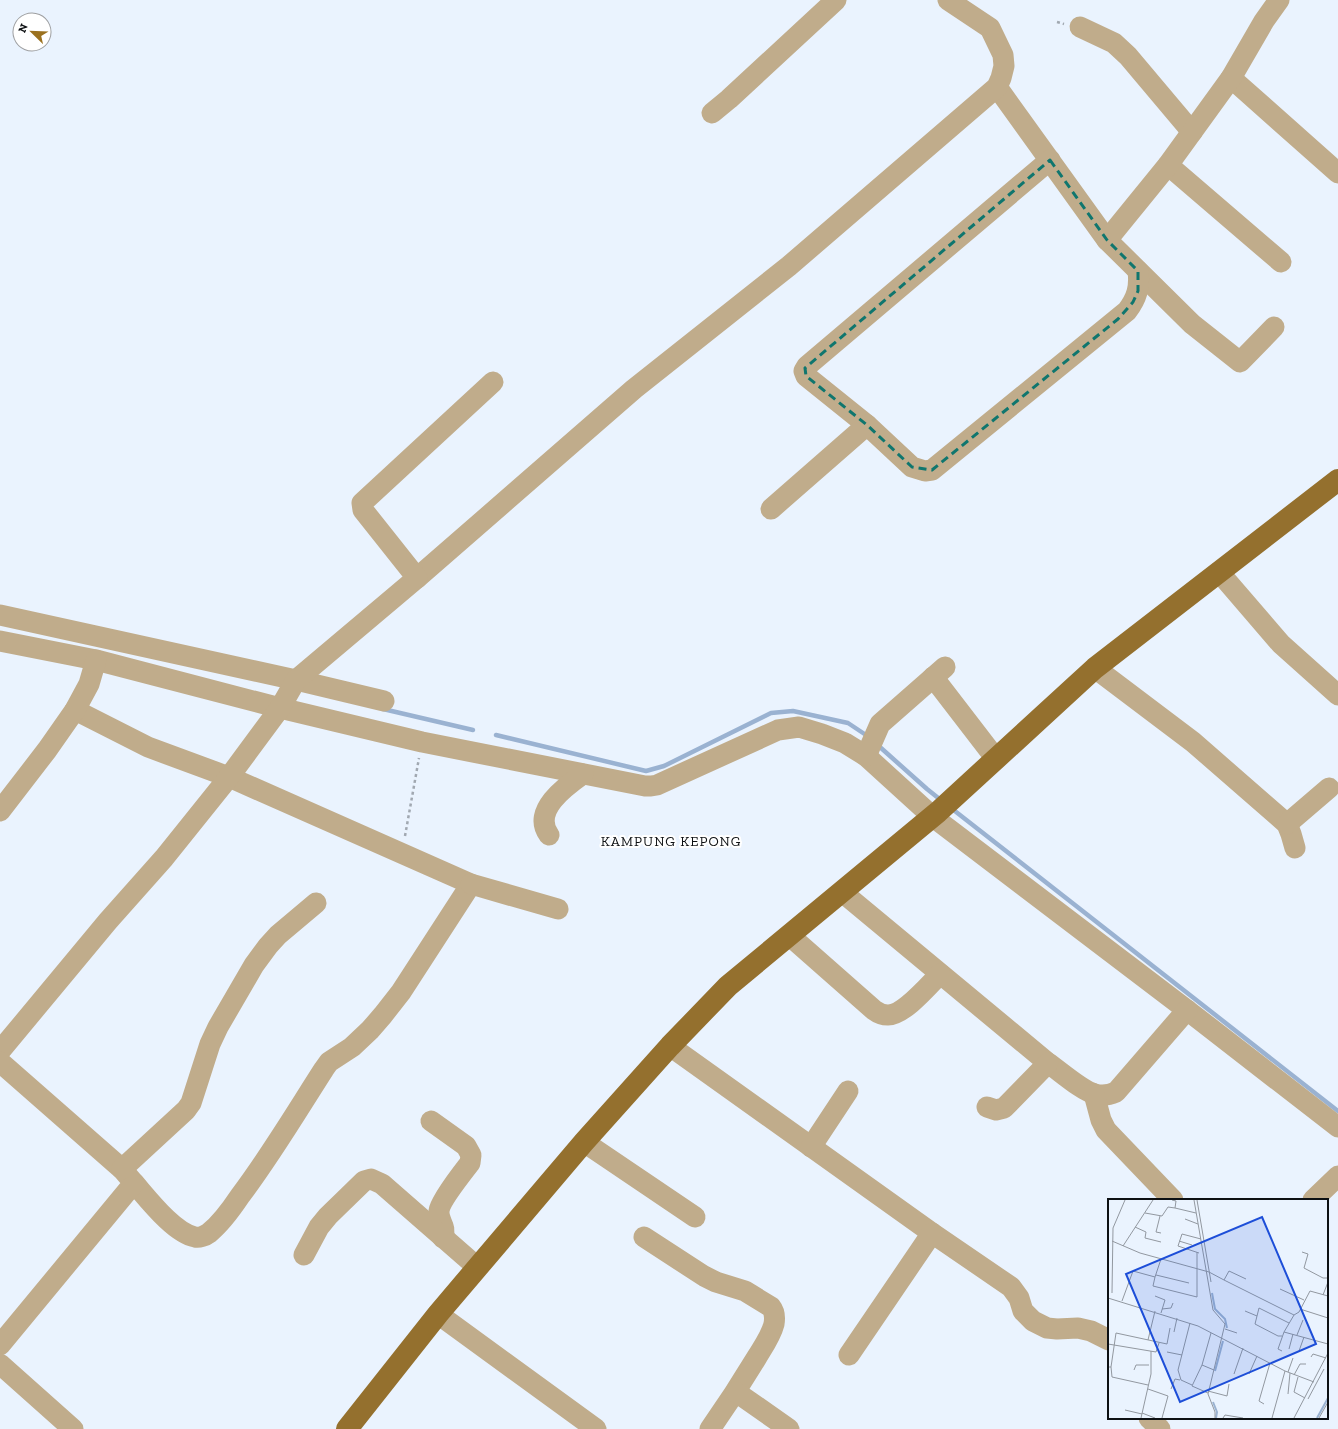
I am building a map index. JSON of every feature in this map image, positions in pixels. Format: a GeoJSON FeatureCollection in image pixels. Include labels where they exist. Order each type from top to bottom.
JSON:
{"type":"FeatureCollection","features":[{"type":"Feature","properties":{"kind":"main road"},"geometry":{"type":"LineString","coordinates":[[346,1429],[438,1314],[584,1142],[670,1046],[728,986],[957,796],[1095,668],[1338,480]]}},
{"type":"Feature","properties":{"kind":"street"},"geometry":{"type":"LineString","coordinates":[[712,113],[836,0]]}},
{"type":"Feature","properties":{"kind":"street"},"geometry":{"type":"LineString","coordinates":[[1107,240],[1168,165],[1231,78],[1278,0]]}},
{"type":"Feature","properties":{"kind":"street"},"geometry":{"type":"LineString","coordinates":[[0,1051],[164,858],[229,777],[281,706],[294,682],[417,578],[634,389],[789,266],[997,87],[1002,78],[1004,66],[1003,55],[990,28],[959,3]]}},
{"type":"Feature","properties":{"kind":"street"},"geometry":{"type":"LineString","coordinates":[[1080,27],[1114,43],[1128,56],[1192,132]]}},
{"type":"Feature","properties":{"kind":"street"},"geometry":{"type":"LineString","coordinates":[[1231,78],[1338,173]]}},
{"type":"Feature","properties":{"kind":"street"},"geometry":{"type":"LineString","coordinates":[[997,87],[1107,240],[1192,324],[1240,362],[1274,327]]}},
{"type":"Feature","properties":{"kind":"street"},"geometry":{"type":"LineString","coordinates":[[1050,160],[805,368],[804,374],[867,425],[912,467],[925,472],[932,470],[1127,311],[1134,302],[1138,291],[1138,271]]}},
{"type":"Feature","properties":{"kind":"street"},"geometry":{"type":"LineString","coordinates":[[1168,165],[1281,262]]}},
{"type":"Feature","properties":{"kind":"street"},"geometry":{"type":"LineString","coordinates":[[417,578],[363,510],[362,503],[493,382]]}},
{"type":"Feature","properties":{"kind":"street"},"geometry":{"type":"LineString","coordinates":[[771,509],[867,425]]}},
{"type":"Feature","properties":{"kind":"street"},"geometry":{"type":"LineString","coordinates":[[1219,572],[1281,644],[1338,695]]}},
{"type":"Feature","properties":{"kind":"street"},"geometry":{"type":"LineString","coordinates":[[0,615],[384,701]]}},
{"type":"Feature","properties":{"kind":"street"},"geometry":{"type":"LineString","coordinates":[[0,641],[96,660],[422,742],[651,786],[657,785],[778,730],[799,727],[845,743],[866,756],[935,815],[1338,1127]]}},
{"type":"Feature","properties":{"kind":"street"},"geometry":{"type":"LineString","coordinates":[[0,811],[47,750],[75,710],[89,684],[96,660]]}},
{"type":"Feature","properties":{"kind":"street"},"geometry":{"type":"LineString","coordinates":[[1095,668],[1193,742],[1287,824],[1295,848]]}},
{"type":"Feature","properties":{"kind":"street"},"geometry":{"type":"LineString","coordinates":[[866,756],[880,724],[939,672],[996,759]]}},
{"type":"Feature","properties":{"kind":"street"},"geometry":{"type":"LineString","coordinates":[[75,710],[148,747],[229,777],[471,884],[558,909]]}},
{"type":"Feature","properties":{"kind":"street"},"geometry":{"type":"LineString","coordinates":[[549,835],[544,828],[543,821],[545,812],[565,787],[583,774]]}},
{"type":"Feature","properties":{"kind":"street"},"geometry":{"type":"LineString","coordinates":[[1287,824],[1329,788]]}},
{"type":"Feature","properties":{"kind":"street"},"geometry":{"type":"LineString","coordinates":[[0,1062],[128,1176],[156,1209],[177,1228],[187,1235],[196,1238],[202,1237],[208,1234],[234,1204],[255,1176],[324,1068],[329,1062],[352,1047],[370,1030],[401,992],[471,884]]}},
{"type":"Feature","properties":{"kind":"street"},"geometry":{"type":"LineString","coordinates":[[842,892],[1048,1063],[1094,1094],[1107,1095],[1116,1092],[1187,1010]]}},
{"type":"Feature","properties":{"kind":"street"},"geometry":{"type":"LineString","coordinates":[[0,1345],[128,1176],[186,1110],[191,1103],[210,1044],[254,965],[278,935],[316,903]]}},
{"type":"Feature","properties":{"kind":"street"},"geometry":{"type":"LineString","coordinates":[[790,936],[874,1010],[881,1014],[889,1015],[904,1008],[940,974]]}},
{"type":"Feature","properties":{"kind":"street"},"geometry":{"type":"LineString","coordinates":[[670,1046],[932,1233],[1011,1287],[1019,1298],[1023,1311],[1033,1321],[1047,1328],[1078,1328],[1091,1331],[1108,1340]]}},
{"type":"Feature","properties":{"kind":"street"},"geometry":{"type":"LineString","coordinates":[[987,1107],[996,1110],[1004,1108],[1011,1103],[1048,1063]]}},
{"type":"Feature","properties":{"kind":"street"},"geometry":{"type":"LineString","coordinates":[[811,1147],[848,1092]]}},
{"type":"Feature","properties":{"kind":"street"},"geometry":{"type":"LineString","coordinates":[[1094,1094],[1101,1120],[1106,1130],[1172,1199]]}},
{"type":"Feature","properties":{"kind":"street"},"geometry":{"type":"LineString","coordinates":[[431,1121],[466,1146],[471,1155],[470,1163],[440,1206],[439,1216],[445,1231],[443,1238]]}},
{"type":"Feature","properties":{"kind":"street"},"geometry":{"type":"LineString","coordinates":[[584,1142],[695,1217]]}},
{"type":"Feature","properties":{"kind":"street"},"geometry":{"type":"LineString","coordinates":[[1315,1199],[1338,1176]]}},
{"type":"Feature","properties":{"kind":"street"},"geometry":{"type":"LineString","coordinates":[[304,1255],[319,1227],[328,1216],[364,1181],[372,1179],[382,1184],[477,1268]]}},
{"type":"Feature","properties":{"kind":"street"},"geometry":{"type":"LineString","coordinates":[[848,1355],[932,1233]]}},
{"type":"Feature","properties":{"kind":"street"},"geometry":{"type":"LineString","coordinates":[[644,1237],[704,1276],[716,1282],[744,1290],[771,1307],[774,1311],[774,1325],[768,1339],[736,1392],[710,1429]]}},
{"type":"Feature","properties":{"kind":"street"},"geometry":{"type":"LineString","coordinates":[[438,1314],[596,1429]]}},
{"type":"Feature","properties":{"kind":"street"},"geometry":{"type":"LineString","coordinates":[[0,1364],[74,1429]]}},
{"type":"Feature","properties":{"kind":"street"},"geometry":{"type":"LineString","coordinates":[[736,1392],[789,1429]]}},
{"type":"Feature","properties":{"kind":"street"},"geometry":{"type":"LineString","coordinates":[[1150,1419],[1160,1429]]}},
{"type":"Feature","properties":{"kind":"path"},"geometry":{"type":"LineString","coordinates":[[402,854],[422,742]]}},
{"type":"Feature","properties":{"kind":"highlighted area"},"geometry":{"type":"Polygon","coordinates":[[[1050,160],[1107,240],[1138,271],[1138,291],[1133,302],[1118,319],[932,470],[912,467],[867,425],[806,376],[805,368],[1050,160]]]}},
{"type":"Feature","properties":{"kind":"waterway"},"geometry":{"type":"LineString","coordinates":[[383,709],[473,730]]}},
{"type":"Feature","properties":{"kind":"waterway"},"geometry":{"type":"LineString","coordinates":[[496,735],[646,771],[664,766],[771,713],[793,711],[848,723],[869,737]]}},
{"type":"Feature","properties":{"kind":"waterway"},"geometry":{"type":"LineString","coordinates":[[881,748],[942,801]]}},
{"type":"Feature","properties":{"kind":"waterway"},"geometry":{"type":"LineString","coordinates":[[951,808],[1338,1111]]}},
{"type":"Feature","properties":{"kind":"district","name":"KAMPUNG KEPONG"},"geometry":{"type":"Point","coordinates":[671,841]}}]}
